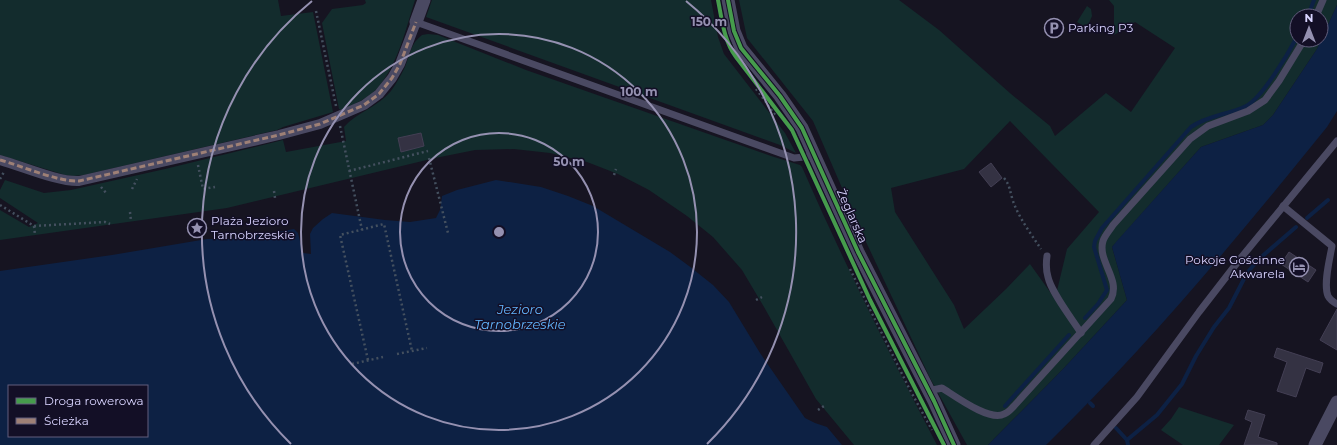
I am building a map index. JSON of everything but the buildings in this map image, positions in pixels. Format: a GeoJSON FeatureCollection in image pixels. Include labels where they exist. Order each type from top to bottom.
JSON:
{"type":"FeatureCollection","features":[{"type":"Feature","properties":{"kind":"street"},"geometry":{"type":"LineString","coordinates":[[0,160],[72,181],[79,181],[279,135],[320,124],[364,104],[379,94],[392,78],[400,64],[424,0]]}},
{"type":"Feature","properties":{"kind":"street","name":"Żeglarska"},"geometry":{"type":"LineString","coordinates":[[728,0],[734,31],[741,48],[802,128],[858,252],[954,445]]}},
{"type":"Feature","properties":{"kind":"street"},"geometry":{"type":"LineString","coordinates":[[1314,445],[1337,402]]}},
{"type":"Feature","properties":{"kind":"lane"},"geometry":{"type":"LineString","coordinates":[[416,22],[794,158],[815,156]]}},
{"type":"Feature","properties":{"kind":"lane"},"geometry":{"type":"LineString","coordinates":[[928,391],[942,388],[984,412],[994,416],[1004,415],[1014,406],[1108,304],[1114,293],[1113,281],[1102,249],[1106,234],[1190,139],[1208,126],[1248,111],[1265,100],[1299,48]]}},
{"type":"Feature","properties":{"kind":"lane"},"geometry":{"type":"LineString","coordinates":[[1094,445],[1137,397],[1199,312],[1337,140]]}},
{"type":"Feature","properties":{"kind":"lane"},"geometry":{"type":"LineString","coordinates":[[1283,206],[1332,246],[1327,290],[1328,296],[1337,304]]}},
{"type":"Feature","properties":{"kind":"lane"},"geometry":{"type":"LineString","coordinates":[[1047,256],[1047,273],[1052,288],[1081,333]]}},
{"type":"Feature","properties":{"kind":"path"},"geometry":{"type":"LineString","coordinates":[[316,11],[362,230]]}},
{"type":"Feature","properties":{"kind":"path"},"geometry":{"type":"LineString","coordinates":[[756,86],[781,119]]}},
{"type":"Feature","properties":{"kind":"path"},"geometry":{"type":"LineString","coordinates":[[349,171],[428,151]]}},
{"type":"Feature","properties":{"kind":"path"},"geometry":{"type":"LineString","coordinates":[[196,154],[203,189],[215,187]]}},
{"type":"Feature","properties":{"kind":"path"},"geometry":{"type":"LineString","coordinates":[[429,158],[448,233]]}},
{"type":"Feature","properties":{"kind":"path"},"geometry":{"type":"LineString","coordinates":[[614,175],[616,169]]}},
{"type":"Feature","properties":{"kind":"path"},"geometry":{"type":"LineString","coordinates":[[1004,178],[1010,187],[1013,201],[1025,223],[1047,256]]}},
{"type":"Feature","properties":{"kind":"path"},"geometry":{"type":"LineString","coordinates":[[274,191],[275,198]]}},
{"type":"Feature","properties":{"kind":"path"},"geometry":{"type":"LineString","coordinates":[[0,205],[34,226],[105,222],[110,224]]}},
{"type":"Feature","properties":{"kind":"path"},"geometry":{"type":"LineString","coordinates":[[130,212],[131,221]]}},
{"type":"Feature","properties":{"kind":"path"},"geometry":{"type":"LineString","coordinates":[[368,360],[340,235],[384,224],[412,351]]}},
{"type":"Feature","properties":{"kind":"path"},"geometry":{"type":"LineString","coordinates":[[34,226],[35,235]]}},
{"type":"Feature","properties":{"kind":"path"},"geometry":{"type":"LineString","coordinates":[[848,264],[910,390],[935,433]]}},
{"type":"Feature","properties":{"kind":"path"},"geometry":{"type":"LineString","coordinates":[[854,267],[935,433]]}},
{"type":"Feature","properties":{"kind":"path"},"geometry":{"type":"LineString","coordinates":[[756,300],[762,297]]}},
{"type":"Feature","properties":{"kind":"path"},"geometry":{"type":"LineString","coordinates":[[397,354],[427,348]]}},
{"type":"Feature","properties":{"kind":"path"},"geometry":{"type":"LineString","coordinates":[[352,364],[384,357]]}},
{"type":"Feature","properties":{"kind":"path"},"geometry":{"type":"LineString","coordinates":[[818,410],[824,406]]}},
{"type":"Feature","properties":{"kind":"green space"},"geometry":{"type":"Polygon","coordinates":[[[0,0],[278,0],[281,16],[313,12],[333,112],[277,130],[84,175],[65,175],[0,155],[0,0]]]}},
{"type":"Feature","properties":{"kind":"green space"},"geometry":{"type":"Polygon","coordinates":[[[365,0],[415,0],[397,55],[387,76],[372,93],[342,110],[339,109],[322,23],[332,9],[363,5],[366,3],[365,0]]]}},
{"type":"Feature","properties":{"kind":"green space"},"geometry":{"type":"Polygon","coordinates":[[[432,0],[711,0],[718,37],[724,54],[785,133],[796,153],[780,145],[426,17],[432,0]]]}},
{"type":"Feature","properties":{"kind":"green space"},"geometry":{"type":"Polygon","coordinates":[[[739,0],[899,0],[939,30],[1011,94],[1050,126],[1055,136],[1106,93],[1131,112],[1175,48],[1135,22],[1114,35],[1114,6],[1109,0],[1337,0],[1337,5],[1329,23],[1329,8],[1289,8],[1289,48],[1317,48],[1273,115],[1263,125],[1201,147],[1112,247],[1127,300],[1064,368],[988,445],[967,445],[931,380],[859,227],[813,121],[747,38],[739,0]],[[1010,121],[964,169],[891,188],[895,212],[954,305],[964,329],[1030,264],[1055,299],[1067,249],[1099,212],[1010,121]]]}},
{"type":"Feature","properties":{"kind":"green space"},"geometry":{"type":"Polygon","coordinates":[[[1087,6],[1091,9],[1092,16],[1089,23],[1084,26],[1077,22],[1087,6]]]}},
{"type":"Feature","properties":{"kind":"green space"},"geometry":{"type":"Polygon","coordinates":[[[422,35],[438,35],[526,70],[800,165],[867,307],[937,445],[854,445],[816,399],[742,270],[713,237],[687,216],[649,190],[618,174],[587,162],[550,153],[514,149],[475,150],[435,158],[227,208],[0,240],[0,210],[29,227],[38,223],[0,198],[0,190],[5,180],[44,193],[71,190],[283,140],[286,152],[346,141],[344,127],[355,117],[386,97],[405,67],[415,42],[422,35]]]}},
{"type":"Feature","properties":{"kind":"green space"},"geometry":{"type":"Polygon","coordinates":[[[1179,407],[1234,425],[1219,445],[1183,445],[1161,430],[1179,407]]]}},
{"type":"Feature","properties":{"kind":"water"},"geometry":{"type":"Polygon","coordinates":[[[1337,5],[1337,111],[1327,127],[1226,250],[1156,330],[1046,445],[988,445],[1064,368],[1127,300],[1112,247],[1116,242],[1201,147],[1263,125],[1273,115],[1317,48],[1329,48],[1329,23],[1337,5]]]}},
{"type":"Feature","properties":{"kind":"water","name":"Jezioro Tarnobrzeskie"},"geometry":{"type":"Polygon","coordinates":[[[496,180],[541,187],[593,206],[670,252],[713,285],[729,302],[760,353],[805,418],[827,427],[842,445],[0,445],[0,271],[112,255],[207,239],[237,239],[294,229],[298,233],[303,253],[311,254],[310,234],[313,228],[332,213],[410,222],[436,218],[440,210],[442,196],[457,190],[496,180]]]}},
{"type":"Feature","properties":{"kind":"waterway"},"geometry":{"type":"LineString","coordinates":[[1311,8],[1314,0]]}},
{"type":"Feature","properties":{"kind":"waterway"},"geometry":{"type":"LineString","coordinates":[[1085,318],[1098,304],[1107,290],[1094,247],[1095,241],[1102,228],[1191,127],[1204,120],[1239,109],[1252,101],[1267,85],[1291,48]]}},
{"type":"Feature","properties":{"kind":"waterway"},"geometry":{"type":"LineString","coordinates":[[1307,218],[1328,200]]}},
{"type":"Feature","properties":{"kind":"waterway"},"geometry":{"type":"LineString","coordinates":[[1127,440],[1157,415],[1182,384],[1196,356],[1214,327],[1229,308],[1247,273],[1259,259],[1296,227]]}},
{"type":"Feature","properties":{"kind":"waterway"},"geometry":{"type":"LineString","coordinates":[[1005,406],[1069,335]]}},
{"type":"Feature","properties":{"kind":"waterway"},"geometry":{"type":"LineString","coordinates":[[1090,403],[1093,406]]}},
{"type":"Feature","properties":{"kind":"waterway"},"geometry":{"type":"LineString","coordinates":[[1116,428],[1127,440],[1128,445]]}},
{"type":"Feature","properties":{"kind":"marked path"},"geometry":{"type":"LineString","coordinates":[[0,160],[61,179],[79,181],[279,135],[320,124],[364,105],[379,94],[392,78],[400,64],[416,22]]}},
{"type":"Feature","properties":{"kind":"cycle path"},"geometry":{"type":"LineString","coordinates":[[718,0],[724,30],[732,51],[792,130],[870,300],[944,445]]}},
{"type":"Feature","properties":{"kind":"cycle path"},"geometry":{"type":"LineString","coordinates":[[728,0],[734,31],[741,48],[780,96],[802,128],[858,252],[934,401],[954,445]]}},
{"type":"Feature","properties":{"kind":"place","name":"Parking P3"},"geometry":{"type":"Point","coordinates":[1054,28]}},
{"type":"Feature","properties":{"kind":"place","name":"Plaża Jezioro Tarnobrzeskie"},"geometry":{"type":"Point","coordinates":[197,228]}},
{"type":"Feature","properties":{"kind":"place","name":"Pokoje Gościnne Akwarela"},"geometry":{"type":"Point","coordinates":[1299,267]}}]}
